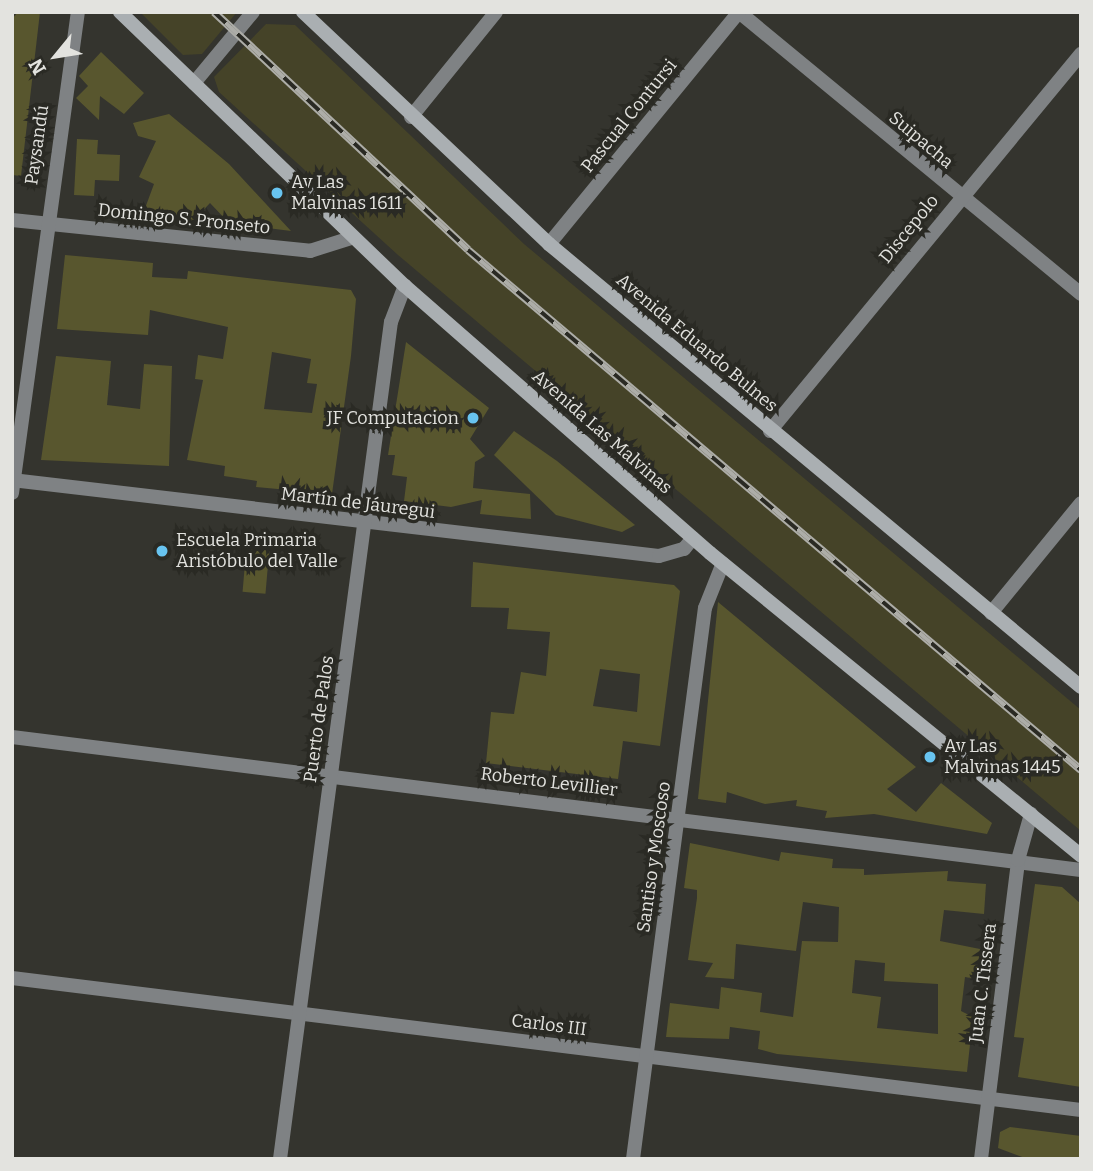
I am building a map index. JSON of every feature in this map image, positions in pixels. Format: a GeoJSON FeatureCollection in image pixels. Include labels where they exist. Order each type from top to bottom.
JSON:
{"type":"FeatureCollection","features":[{"type":"Feature","properties":{"kind":"main road","name":"Avenida Las Malvinas"},"geometry":{"type":"LineString","coordinates":[[120,12],[351,238],[405,286],[693,538],[1081,856]]}},
{"type":"Feature","properties":{"kind":"main road","name":"Avenida Eduardo Bulnes"},"geometry":{"type":"LineString","coordinates":[[303,12],[411,117],[549,244],[1081,687]]}},
{"type":"Feature","properties":{"kind":"street","name":"Paysandú"},"geometry":{"type":"LineString","coordinates":[[13,485],[46,225],[78,12]]}},
{"type":"Feature","properties":{"kind":"street"},"geometry":{"type":"LineString","coordinates":[[194,83],[253,12]]}},
{"type":"Feature","properties":{"kind":"street"},"geometry":{"type":"LineString","coordinates":[[411,117],[496,12]]}},
{"type":"Feature","properties":{"kind":"street","name":"Suipacha"},"geometry":{"type":"LineString","coordinates":[[739,12],[960,197],[1081,294]]}},
{"type":"Feature","properties":{"kind":"street","name":"Pascual Contursi"},"geometry":{"type":"LineString","coordinates":[[549,244],[739,12]]}},
{"type":"Feature","properties":{"kind":"street","name":"Discepolo"},"geometry":{"type":"LineString","coordinates":[[770,430],[1081,54]]}},
{"type":"Feature","properties":{"kind":"street","name":"Domingo S. Pronseto"},"geometry":{"type":"LineString","coordinates":[[12,220],[310,251],[351,238]]}},
{"type":"Feature","properties":{"kind":"street","name":"Puerto de Palos"},"geometry":{"type":"LineString","coordinates":[[280,1159],[297,1012],[391,322],[405,286]]}},
{"type":"Feature","properties":{"kind":"street","name":"Martín de Jáuregui"},"geometry":{"type":"LineString","coordinates":[[13,485],[659,556],[684,549],[693,538]]}},
{"type":"Feature","properties":{"kind":"street"},"geometry":{"type":"LineString","coordinates":[[991,613],[1081,503]]}},
{"type":"Feature","properties":{"kind":"street","name":"Santiso y Moscoso"},"geometry":{"type":"LineString","coordinates":[[633,1159],[705,608],[723,563]]}},
{"type":"Feature","properties":{"kind":"street","name":"Roberto Levillier"},"geometry":{"type":"LineString","coordinates":[[12,737],[679,817],[1081,870]]}},
{"type":"Feature","properties":{"kind":"street","name":"Juan C. Tissera"},"geometry":{"type":"LineString","coordinates":[[981,1159],[1018,860],[1031,814]]}},
{"type":"Feature","properties":{"kind":"street","name":"Carlos III"},"geometry":{"type":"LineString","coordinates":[[12,978],[1081,1110]]}},
{"type":"Feature","properties":{"kind":"shaded area"},"geometry":{"type":"Polygon","coordinates":[[[140,12],[237,12],[202,54],[183,55],[140,12]]]}},
{"type":"Feature","properties":{"kind":"shaded area"},"geometry":{"type":"Polygon","coordinates":[[[266,24],[295,25],[524,244],[1081,710],[1081,831],[398,255],[219,92],[214,77],[266,24]]]}},
{"type":"Feature","properties":{"kind":"building"},"geometry":{"type":"Polygon","coordinates":[[[18,12],[40,12],[21,176],[12,175],[12,19],[18,12]]]}},
{"type":"Feature","properties":{"kind":"building"},"geometry":{"type":"Polygon","coordinates":[[[101,52],[144,93],[124,114],[100,96],[99,120],[76,98],[88,86],[79,76],[101,52]]]}},
{"type":"Feature","properties":{"kind":"building"},"geometry":{"type":"Polygon","coordinates":[[[169,114],[229,164],[291,231],[229,223],[210,203],[192,222],[144,211],[154,184],[139,177],[156,141],[138,136],[133,123],[169,114]]]}},
{"type":"Feature","properties":{"kind":"building"},"geometry":{"type":"Polygon","coordinates":[[[77,139],[98,140],[97,154],[120,155],[119,181],[95,180],[94,196],[74,195],[77,139]]]}},
{"type":"Feature","properties":{"kind":"building"},"geometry":{"type":"Polygon","coordinates":[[[65,255],[153,263],[152,277],[187,279],[188,271],[351,290],[356,299],[351,356],[332,494],[256,487],[257,481],[224,476],[225,466],[187,460],[203,380],[195,379],[198,355],[223,359],[228,327],[150,310],[148,335],[57,329],[65,255]],[[272,352],[264,409],[312,413],[317,384],[307,383],[311,359],[272,352]]]}},
{"type":"Feature","properties":{"kind":"building"},"geometry":{"type":"Polygon","coordinates":[[[406,342],[489,408],[470,439],[485,456],[475,462],[473,488],[530,494],[531,519],[480,514],[482,500],[451,507],[404,501],[407,477],[392,475],[395,455],[388,455],[406,342]]]}},
{"type":"Feature","properties":{"kind":"building"},"geometry":{"type":"Polygon","coordinates":[[[56,356],[111,361],[107,405],[140,409],[144,364],[172,366],[169,466],[41,460],[56,356]]]}},
{"type":"Feature","properties":{"kind":"building"},"geometry":{"type":"Polygon","coordinates":[[[514,431],[557,461],[635,525],[622,532],[556,515],[494,455],[514,431]]]}},
{"type":"Feature","properties":{"kind":"building"},"geometry":{"type":"Polygon","coordinates":[[[247,541],[270,543],[265,594],[243,592],[247,541]]]}},
{"type":"Feature","properties":{"kind":"building"},"geometry":{"type":"Polygon","coordinates":[[[473,562],[674,585],[680,591],[660,746],[623,741],[618,779],[486,763],[491,712],[514,714],[521,672],[546,676],[550,632],[507,629],[509,608],[471,607],[473,562]],[[600,669],[593,706],[637,712],[640,674],[600,669]]]}},
{"type":"Feature","properties":{"kind":"building"},"geometry":{"type":"Polygon","coordinates":[[[718,602],[916,767],[887,789],[916,812],[941,783],[992,823],[987,834],[874,814],[825,818],[827,811],[796,806],[797,800],[765,804],[727,792],[726,803],[698,799],[718,602]]]}},
{"type":"Feature","properties":{"kind":"building"},"geometry":{"type":"Polygon","coordinates":[[[690,843],[779,861],[781,852],[833,859],[832,868],[864,869],[864,875],[948,871],[947,881],[986,884],[984,914],[944,910],[940,941],[980,949],[976,979],[965,977],[961,1011],[973,1017],[967,1072],[777,1054],[758,1049],[760,1031],[730,1027],[729,1039],[666,1037],[670,1003],[719,1009],[721,987],[762,993],[760,1012],[793,1017],[802,941],[838,942],[839,907],[803,902],[796,951],[736,944],[734,979],[705,977],[713,963],[688,960],[697,890],[684,888],[690,843]],[[855,960],[852,993],[881,997],[877,1028],[938,1034],[938,984],[884,981],[885,963],[855,960]]]}},
{"type":"Feature","properties":{"kind":"building"},"geometry":{"type":"Polygon","coordinates":[[[1035,884],[1062,887],[1081,904],[1081,1087],[1018,1077],[1024,1038],[1014,1037],[1035,884]]]}},
{"type":"Feature","properties":{"kind":"building"},"geometry":{"type":"Polygon","coordinates":[[[1010,1127],[1081,1136],[1081,1159],[1025,1158],[998,1148],[1000,1132],[1010,1127]]]}},
{"type":"Feature","properties":{"kind":"railway"},"geometry":{"type":"LineString","coordinates":[[214,12],[468,250],[1081,770]]}},
{"type":"Feature","properties":{"kind":"place","name":"Av Las Malvinas 1611"},"geometry":{"type":"Point","coordinates":[277,193]}},
{"type":"Feature","properties":{"kind":"place","name":"JF Computacion"},"geometry":{"type":"Point","coordinates":[473,418]}},
{"type":"Feature","properties":{"kind":"place","name":"Escuela Primaria Aristóbulo del Valle"},"geometry":{"type":"Point","coordinates":[162,551]}},
{"type":"Feature","properties":{"kind":"place","name":"Av Las Malvinas 1445"},"geometry":{"type":"Point","coordinates":[930,757]}}]}
